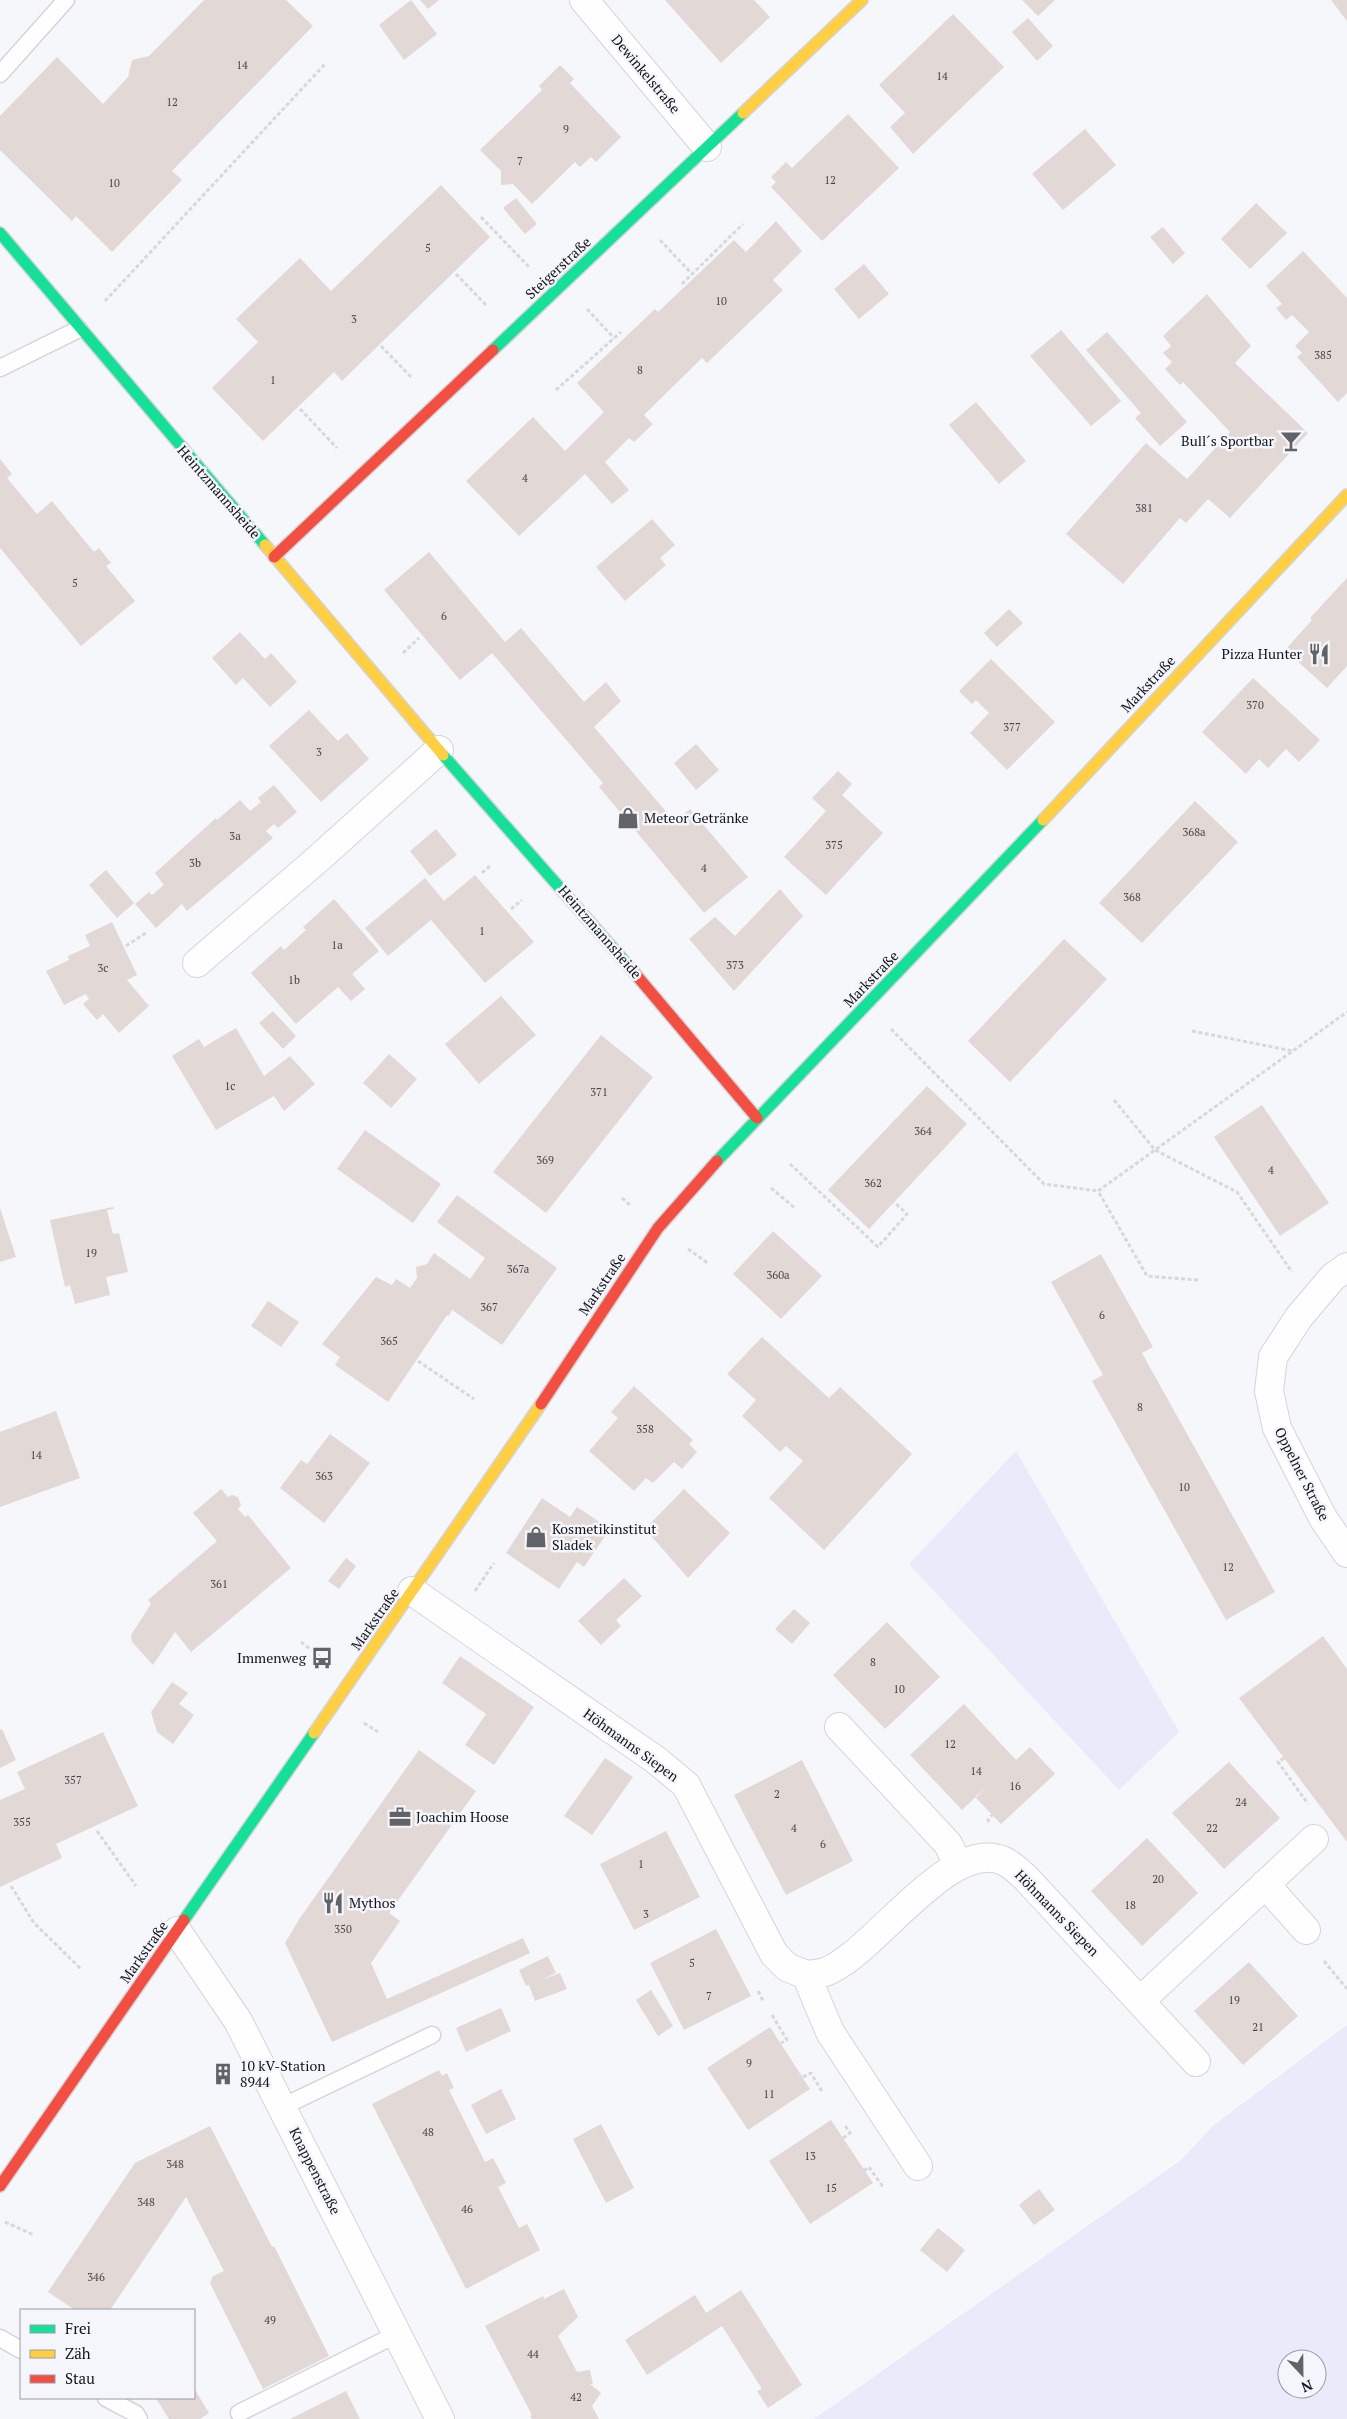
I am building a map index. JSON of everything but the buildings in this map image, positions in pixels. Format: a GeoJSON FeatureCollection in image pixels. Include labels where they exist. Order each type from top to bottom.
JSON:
{"type":"FeatureCollection","features":[{"type":"Feature","properties":{"kind":"main road","name":"Steigerstraße"},"geometry":{"type":"LineString","coordinates":[[274,556],[862,0]]}},
{"type":"Feature","properties":{"kind":"main road","name":"Heintzmannsheide"},"geometry":{"type":"LineString","coordinates":[[0,234],[439,750],[614,948],[757,1118]]}},
{"type":"Feature","properties":{"kind":"main road","name":"Markstraße"},"geometry":{"type":"LineString","coordinates":[[0,2186],[545,1399],[658,1228],[708,1169],[972,895],[1347,495]]}},
{"type":"Feature","properties":{"kind":"street","name":"Dewinkelstraße"},"geometry":{"type":"LineString","coordinates":[[584,0],[707,147]]}},
{"type":"Feature","properties":{"kind":"street"},"geometry":{"type":"LineString","coordinates":[[197,963],[319,858],[439,750]]}},
{"type":"Feature","properties":{"kind":"street","name":"Oppelner Straße"},"geometry":{"type":"LineString","coordinates":[[1347,1267],[1333,1278],[1299,1317],[1274,1357],[1269,1391],[1277,1428],[1323,1518],[1347,1553]]}},
{"type":"Feature","properties":{"kind":"street","name":"Höhmanns Siepen"},"geometry":{"type":"LineString","coordinates":[[412,1592],[656,1760],[686,1785],[774,1954],[787,1967],[806,1975],[825,1972],[848,1957],[939,1877],[958,1865],[982,1858],[1003,1860],[1025,1877],[1141,2000],[1196,2062]]}},
{"type":"Feature","properties":{"kind":"street"},"geometry":{"type":"LineString","coordinates":[[839,1727],[948,1844],[958,1865]]}},
{"type":"Feature","properties":{"kind":"street"},"geometry":{"type":"LineString","coordinates":[[1141,2000],[1314,1839]]}},
{"type":"Feature","properties":{"kind":"street"},"geometry":{"type":"LineString","coordinates":[[1265,1884],[1306,1930]]}},
{"type":"Feature","properties":{"kind":"street","name":"Knappenstraße"},"geometry":{"type":"LineString","coordinates":[[177,1931],[238,2021],[440,2419]]}},
{"type":"Feature","properties":{"kind":"street"},"geometry":{"type":"LineString","coordinates":[[806,1975],[830,2032],[918,2166]]}},
{"type":"Feature","properties":{"kind":"lane"},"geometry":{"type":"LineString","coordinates":[[0,74],[66,0]]}},
{"type":"Feature","properties":{"kind":"lane"},"geometry":{"type":"LineString","coordinates":[[0,368],[79,328]]}},
{"type":"Feature","properties":{"kind":"lane"},"geometry":{"type":"LineString","coordinates":[[282,2107],[432,2035]]}},
{"type":"Feature","properties":{"kind":"lane"},"geometry":{"type":"LineString","coordinates":[[239,2413],[397,2334]]}},
{"type":"Feature","properties":{"kind":"lane"},"geometry":{"type":"LineString","coordinates":[[0,2338],[20,2349]]}},
{"type":"Feature","properties":{"kind":"lane"},"geometry":{"type":"LineString","coordinates":[[108,2399],[136,2414],[138,2419]]}},
{"type":"Feature","properties":{"kind":"path"},"geometry":{"type":"LineString","coordinates":[[79,328],[325,64]]}},
{"type":"Feature","properties":{"kind":"path"},"geometry":{"type":"LineString","coordinates":[[636,215],[692,274]]}},
{"type":"Feature","properties":{"kind":"path"},"geometry":{"type":"LineString","coordinates":[[481,217],[554,293]]}},
{"type":"Feature","properties":{"kind":"path"},"geometry":{"type":"LineString","coordinates":[[682,284],[742,224]]}},
{"type":"Feature","properties":{"kind":"path"},"geometry":{"type":"LineString","coordinates":[[456,274],[512,333]]}},
{"type":"Feature","properties":{"kind":"path"},"geometry":{"type":"LineString","coordinates":[[556,390],[621,332]]}},
{"type":"Feature","properties":{"kind":"path"},"geometry":{"type":"LineString","coordinates":[[380,346],[437,403]]}},
{"type":"Feature","properties":{"kind":"path"},"geometry":{"type":"LineString","coordinates":[[300,409],[361,474]]}},
{"type":"Feature","properties":{"kind":"path"},"geometry":{"type":"LineString","coordinates":[[482,873],[495,862]]}},
{"type":"Feature","properties":{"kind":"path"},"geometry":{"type":"LineString","coordinates":[[511,909],[523,898]]}},
{"type":"Feature","properties":{"kind":"path"},"geometry":{"type":"LineString","coordinates":[[126,946],[147,932]]}},
{"type":"Feature","properties":{"kind":"path"},"geometry":{"type":"LineString","coordinates":[[905,1041],[1044,1184],[1098,1191],[1347,1012]]}},
{"type":"Feature","properties":{"kind":"path"},"geometry":{"type":"LineString","coordinates":[[1192,1030],[1293,1051]]}},
{"type":"Feature","properties":{"kind":"path"},"geometry":{"type":"LineString","coordinates":[[1114,1100],[1155,1150],[1237,1192],[1313,1302]]}},
{"type":"Feature","properties":{"kind":"path"},"geometry":{"type":"LineString","coordinates":[[790,1164],[878,1247],[907,1214],[894,1202]]}},
{"type":"Feature","properties":{"kind":"path"},"geometry":{"type":"LineString","coordinates":[[771,1188],[796,1209]]}},
{"type":"Feature","properties":{"kind":"path"},"geometry":{"type":"LineString","coordinates":[[1098,1191],[1147,1276],[1198,1280]]}},
{"type":"Feature","properties":{"kind":"path"},"geometry":{"type":"LineString","coordinates":[[418,1361],[474,1399]]}},
{"type":"Feature","properties":{"kind":"path"},"geometry":{"type":"LineString","coordinates":[[301,1642],[322,1658]]}},
{"type":"Feature","properties":{"kind":"path"},"geometry":{"type":"LineString","coordinates":[[363,1722],[378,1732]]}},
{"type":"Feature","properties":{"kind":"path"},"geometry":{"type":"LineString","coordinates":[[97,1831],[136,1886]]}},
{"type":"Feature","properties":{"kind":"path"},"geometry":{"type":"LineString","coordinates":[[11,1886],[34,1923],[81,1969]]}},
{"type":"Feature","properties":{"kind":"path"},"geometry":{"type":"LineString","coordinates":[[772,2015],[787,2040],[781,2043]]}},
{"type":"Feature","properties":{"kind":"path"},"geometry":{"type":"LineString","coordinates":[[803,2077],[811,2073],[823,2093]]}},
{"type":"Feature","properties":{"kind":"path"},"geometry":{"type":"LineString","coordinates":[[840,2116],[850,2134],[843,2138]]}},
{"type":"Feature","properties":{"kind":"path"},"geometry":{"type":"LineString","coordinates":[[864,2171],[870,2167],[884,2187]]}},
{"type":"Feature","properties":{"kind":"path"},"geometry":{"type":"LineString","coordinates":[[0,2220],[34,2235]]}},
{"type":"Feature","properties":{"kind":"shaded area"},"geometry":{"type":"Polygon","coordinates":[[[1016,1451],[1179,1732],[1119,1790],[909,1564],[1016,1451]]]}},
{"type":"Feature","properties":{"kind":"shaded area"},"geometry":{"type":"Polygon","coordinates":[[[1347,2025],[1347,2419],[814,2419],[1181,2160],[1214,2125],[1347,2025]]]}},
{"type":"Feature","properties":{"kind":"traffic: fast"},"geometry":{"type":"LineString","coordinates":[[493,350],[743,113]]}},
{"type":"Feature","properties":{"kind":"traffic: fast"},"geometry":{"type":"LineString","coordinates":[[0,233],[265,545]]}},
{"type":"Feature","properties":{"kind":"traffic: fast"},"geometry":{"type":"LineString","coordinates":[[443,755],[632,970]]}},
{"type":"Feature","properties":{"kind":"traffic: fast"},"geometry":{"type":"LineString","coordinates":[[717,1161],[1043,820]]}},
{"type":"Feature","properties":{"kind":"traffic: fast"},"geometry":{"type":"LineString","coordinates":[[184,1920],[314,1733]]}},
{"type":"Feature","properties":{"kind":"traffic: slow"},"geometry":{"type":"LineString","coordinates":[[743,113],[862,0]]}},
{"type":"Feature","properties":{"kind":"traffic: slow"},"geometry":{"type":"LineString","coordinates":[[1043,820],[1347,495]]}},
{"type":"Feature","properties":{"kind":"traffic: slow"},"geometry":{"type":"LineString","coordinates":[[265,545],[443,755]]}},
{"type":"Feature","properties":{"kind":"traffic: slow"},"geometry":{"type":"LineString","coordinates":[[314,1733],[541,1404]]}},
{"type":"Feature","properties":{"kind":"traffic: jam"},"geometry":{"type":"LineString","coordinates":[[274,557],[493,350]]}},
{"type":"Feature","properties":{"kind":"traffic: jam"},"geometry":{"type":"LineString","coordinates":[[632,970],[757,1118]]}},
{"type":"Feature","properties":{"kind":"traffic: jam"},"geometry":{"type":"LineString","coordinates":[[541,1404],[658,1228],[717,1161]]}},
{"type":"Feature","properties":{"kind":"traffic: jam"},"geometry":{"type":"LineString","coordinates":[[0,2186],[184,1920]]}},
{"type":"Feature","properties":{"kind":"place","name":"Bull´s Sportbar"},"geometry":{"type":"Point","coordinates":[1291,441]}},
{"type":"Feature","properties":{"kind":"place","name":"Pizza Hunter"},"geometry":{"type":"Point","coordinates":[1319,654]}},
{"type":"Feature","properties":{"kind":"place","name":"Meteor Getränke"},"geometry":{"type":"Point","coordinates":[628,818]}},
{"type":"Feature","properties":{"kind":"place","name":"Kosmetikinstitut Sladek"},"geometry":{"type":"Point","coordinates":[536,1537]}},
{"type":"Feature","properties":{"kind":"place","name":"Immenweg"},"geometry":{"type":"Point","coordinates":[322,1658]}},
{"type":"Feature","properties":{"kind":"place","name":"Joachim Hoose"},"geometry":{"type":"Point","coordinates":[400,1817]}},
{"type":"Feature","properties":{"kind":"place","name":"Mythos"},"geometry":{"type":"Point","coordinates":[333,1903]}},
{"type":"Feature","properties":{"kind":"place","name":"10 kV-Station 8944"},"geometry":{"type":"Point","coordinates":[223,2074]}}]}
